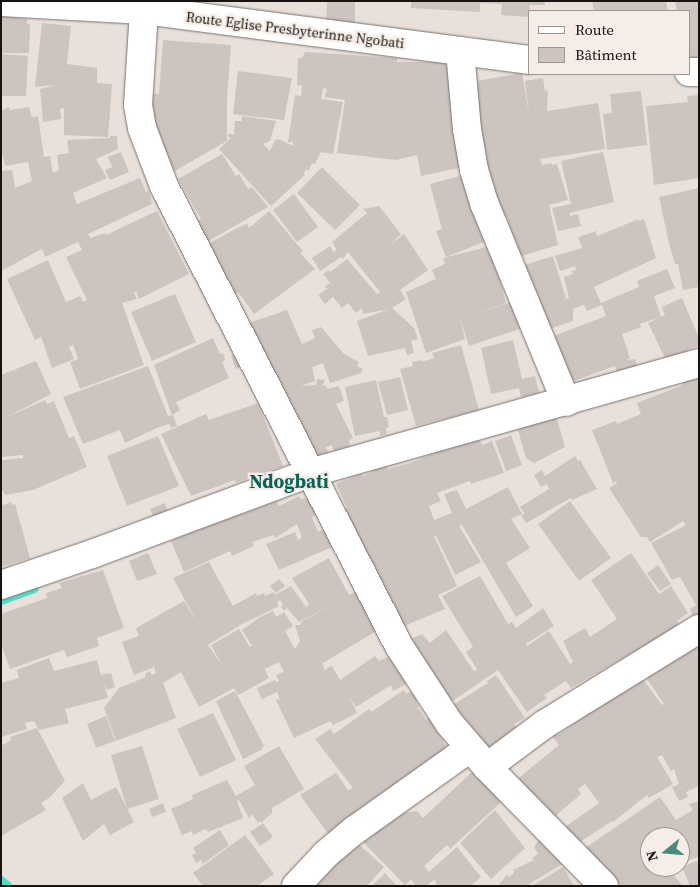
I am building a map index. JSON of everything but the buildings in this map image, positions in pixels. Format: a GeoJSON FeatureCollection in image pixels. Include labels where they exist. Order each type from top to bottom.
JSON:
{"type":"FeatureCollection","features":[{"type":"Feature","properties":{"kind":"street","name":"Route Eglise Presbyterinne Ngobati"},"geometry":{"type":"LineString","coordinates":[[1,2],[144,10],[528,60]]}},
{"type":"Feature","properties":{"kind":"street"},"geometry":{"type":"LineString","coordinates":[[144,10],[138,105],[142,128],[164,186],[399,646],[449,723],[479,757],[604,886]]}},
{"type":"Feature","properties":{"kind":"street"},"geometry":{"type":"LineString","coordinates":[[460,51],[467,129],[474,170],[485,205],[566,402]]}},
{"type":"Feature","properties":{"kind":"street"},"geometry":{"type":"LineString","coordinates":[[1,586],[310,473],[699,363]]}},
{"type":"Feature","properties":{"kind":"street"},"geometry":{"type":"LineString","coordinates":[[296,886],[326,854],[355,830],[479,757],[545,724],[699,628]]}},
{"type":"Feature","properties":{"kind":"waterway"},"geometry":{"type":"LineString","coordinates":[[1,600],[34,588]]}},
{"type":"Feature","properties":{"kind":"waterway"},"geometry":{"type":"LineString","coordinates":[[1,881],[7,886]]}},
{"type":"Feature","properties":{"kind":"district","name":"Ndogbati"},"geometry":{"type":"Point","coordinates":[289,482]}}]}
